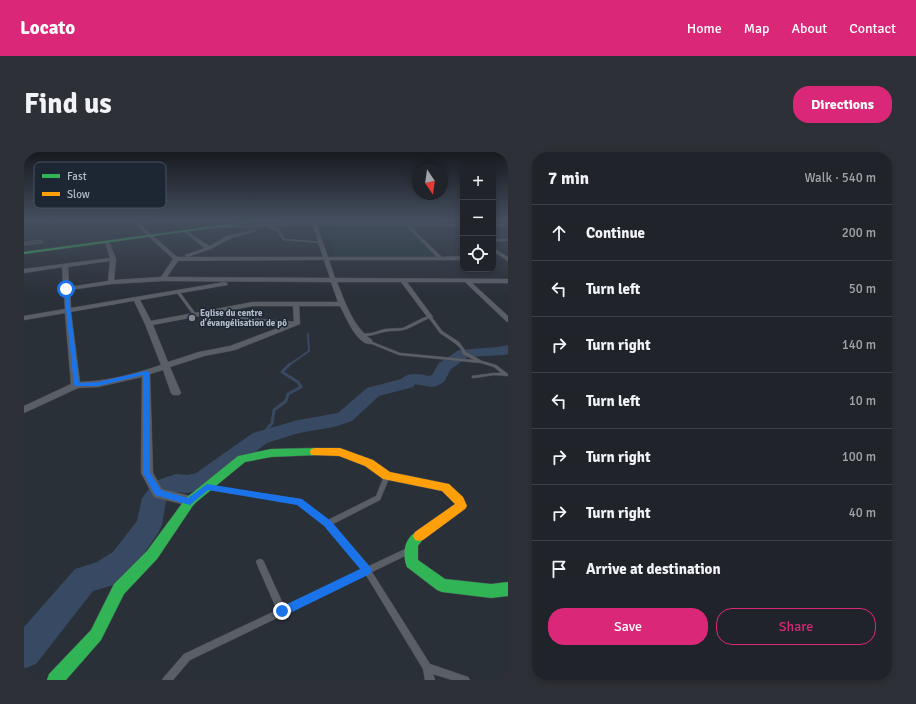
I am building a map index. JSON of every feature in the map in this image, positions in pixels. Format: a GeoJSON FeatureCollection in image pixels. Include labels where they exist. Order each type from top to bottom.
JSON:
{"type":"FeatureCollection","features":[{"type":"Feature","properties":{"kind":"main road"},"geometry":{"type":"LineString","coordinates":[[24,253],[87,245]]}},
{"type":"Feature","properties":{"kind":"main road"},"geometry":{"type":"LineString","coordinates":[[55,680],[96,635],[119,589],[152,555],[190,502],[242,459],[271,453],[340,452],[369,463],[387,476],[445,487],[459,500],[461,506],[413,541],[410,550],[412,563],[442,585],[491,591],[508,589]]}},
{"type":"Feature","properties":{"kind":"street"},"geometry":{"type":"LineString","coordinates":[[108,245],[113,259],[111,282]]}},
{"type":"Feature","properties":{"kind":"street"},"geometry":{"type":"LineString","coordinates":[[159,245],[176,259],[460,258]]}},
{"type":"Feature","properties":{"kind":"street"},"geometry":{"type":"LineString","coordinates":[[204,245],[209,248]]}},
{"type":"Feature","properties":{"kind":"street"},"geometry":{"type":"LineString","coordinates":[[163,279],[176,259],[192,255],[215,245]]}},
{"type":"Feature","properties":{"kind":"street"},"geometry":{"type":"LineString","coordinates":[[322,245],[342,304],[359,335],[369,342]]}},
{"type":"Feature","properties":{"kind":"street"},"geometry":{"type":"LineString","coordinates":[[427,245],[441,258]]}},
{"type":"Feature","properties":{"kind":"street"},"geometry":{"type":"LineString","coordinates":[[496,251],[508,259]]}},
{"type":"Feature","properties":{"kind":"street"},"geometry":{"type":"LineString","coordinates":[[496,258],[508,259]]}},
{"type":"Feature","properties":{"kind":"street"},"geometry":{"type":"LineString","coordinates":[[24,271],[113,259]]}},
{"type":"Feature","properties":{"kind":"street"},"geometry":{"type":"LineString","coordinates":[[65,266],[76,385]]}},
{"type":"Feature","properties":{"kind":"street"},"geometry":{"type":"LineString","coordinates":[[66,289],[111,282],[163,279],[508,281]]}},
{"type":"Feature","properties":{"kind":"street"},"geometry":{"type":"LineString","coordinates":[[24,318],[252,280]]}},
{"type":"Feature","properties":{"kind":"street"},"geometry":{"type":"LineString","coordinates":[[402,280],[430,317]]}},
{"type":"Feature","properties":{"kind":"street"},"geometry":{"type":"LineString","coordinates":[[467,281],[508,320]]}},
{"type":"Feature","properties":{"kind":"street"},"geometry":{"type":"LineString","coordinates":[[136,299],[149,324],[176,393]]}},
{"type":"Feature","properties":{"kind":"street"},"geometry":{"type":"LineString","coordinates":[[149,324],[253,304],[342,304]]}},
{"type":"Feature","properties":{"kind":"street"},"geometry":{"type":"LineString","coordinates":[[24,410],[76,385],[98,384],[146,372],[202,354],[232,348],[298,323],[296,304]]}},
{"type":"Feature","properties":{"kind":"street"},"geometry":{"type":"LineString","coordinates":[[146,372],[146,473],[158,493],[190,502]]}},
{"type":"Feature","properties":{"kind":"lane"},"geometry":{"type":"LineString","coordinates":[[178,292],[195,315]]}},
{"type":"Feature","properties":{"kind":"lane"},"geometry":{"type":"LineString","coordinates":[[230,309],[239,317],[298,323]]}},
{"type":"Feature","properties":{"kind":"lane"},"geometry":{"type":"LineString","coordinates":[[359,335],[375,335],[382,331],[398,330],[430,317],[440,331],[460,344],[464,353],[481,362]]}},
{"type":"Feature","properties":{"kind":"lane"},"geometry":{"type":"LineString","coordinates":[[369,342],[399,354],[481,362],[495,366],[502,370],[507,376]]}},
{"type":"Feature","properties":{"kind":"lane"},"geometry":{"type":"LineString","coordinates":[[474,377],[494,374],[507,376]]}},
{"type":"Feature","properties":{"kind":"lane"},"geometry":{"type":"LineString","coordinates":[[328,523],[378,498],[387,476]]}},
{"type":"Feature","properties":{"kind":"lane"},"geometry":{"type":"LineString","coordinates":[[207,487],[299,502],[328,523],[367,570],[427,667],[430,680]]}},
{"type":"Feature","properties":{"kind":"lane"},"geometry":{"type":"LineString","coordinates":[[167,680],[187,657],[410,550]]}},
{"type":"Feature","properties":{"kind":"lane"},"geometry":{"type":"LineString","coordinates":[[260,562],[282,611]]}},
{"type":"Feature","properties":{"kind":"lane"},"geometry":{"type":"LineString","coordinates":[[427,667],[465,680]]}},
{"type":"Feature","properties":{"kind":"green space"},"geometry":{"type":"Polygon","coordinates":[[[331,245],[424,245],[437,258],[336,257],[331,245]]]}},
{"type":"Feature","properties":{"kind":"waterway"},"geometry":{"type":"LineString","coordinates":[[289,365],[309,351],[308,334]]}},
{"type":"Feature","properties":{"kind":"waterway"},"geometry":{"type":"LineString","coordinates":[[24,652],[85,579],[103,575],[123,561],[149,525],[154,498],[163,487],[176,483],[188,484],[203,480],[260,438],[298,427],[334,421],[345,417],[373,392],[407,383],[410,380],[417,379],[431,382],[438,378],[445,366],[464,353],[499,352],[508,349]]}},
{"type":"Feature","properties":{"kind":"waterway"},"geometry":{"type":"LineString","coordinates":[[260,438],[272,423],[274,410],[286,401],[288,394],[301,387],[298,382],[282,372],[289,365]]}},
{"type":"Feature","properties":{"kind":"traffic: fast"},"geometry":{"type":"LineString","coordinates":[[24,253],[86,245]]}},
{"type":"Feature","properties":{"kind":"traffic: fast"},"geometry":{"type":"LineString","coordinates":[[55,680],[96,635],[119,589],[152,555],[190,501],[242,459],[271,453],[315,452]]}},
{"type":"Feature","properties":{"kind":"traffic: fast"},"geometry":{"type":"LineString","coordinates":[[419,536],[413,542],[411,548],[412,563],[442,585],[491,591],[508,589]]}},
{"type":"Feature","properties":{"kind":"traffic: slow"},"geometry":{"type":"LineString","coordinates":[[315,452],[340,452],[369,463],[387,476],[445,487],[459,500],[461,506],[419,536]]}},
{"type":"Feature","properties":{"kind":"place","name":"Eglise du centre d'évangélisation de pô"},"geometry":{"type":"Point","coordinates":[192,318]}},
{"type":"Feature","properties":{"kind":"route"},"geometry":{"type":"LineString","coordinates":[[66,289],[76,385],[98,384],[130,378],[146,372],[146,473],[158,493],[190,502],[207,487],[299,502],[328,523],[367,570],[282,611]]}}]}
